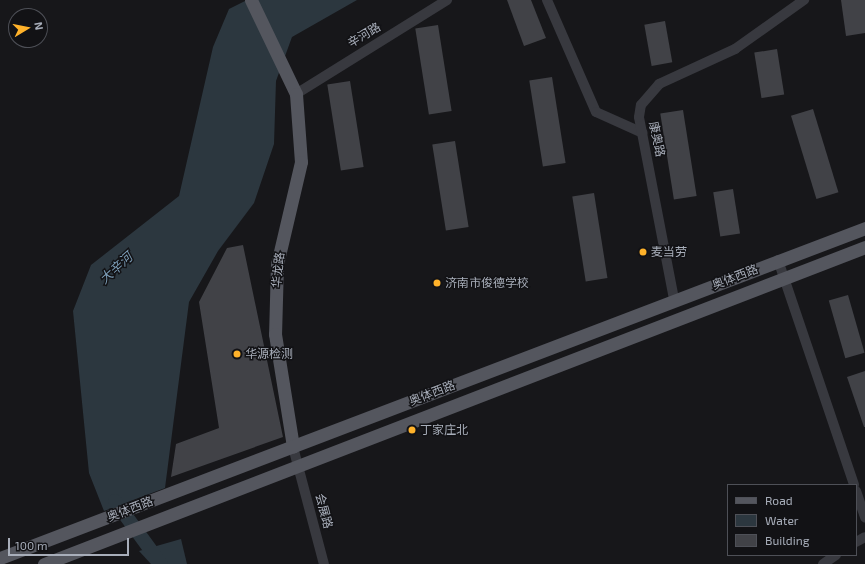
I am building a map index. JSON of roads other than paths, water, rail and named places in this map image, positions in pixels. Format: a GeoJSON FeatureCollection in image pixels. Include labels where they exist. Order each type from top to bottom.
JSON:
{"type":"FeatureCollection","features":[{"type":"Feature","properties":{"kind":"main road"},"geometry":{"type":"LineString","coordinates":[[251,0],[296,94]]}},
{"type":"Feature","properties":{"kind":"main road","name":"华龙路"},"geometry":{"type":"LineString","coordinates":[[293,447],[275,334],[277,264],[301,162],[296,94]]}},
{"type":"Feature","properties":{"kind":"main road","name":"奥体西路"},"geometry":{"type":"LineString","coordinates":[[0,558],[293,447],[674,299],[865,228]]}},
{"type":"Feature","properties":{"kind":"main road","name":"奥体西路"},"geometry":{"type":"LineString","coordinates":[[44,564],[298,464],[865,247]]}},
{"type":"Feature","properties":{"kind":"street","name":"辛河路"},"geometry":{"type":"LineString","coordinates":[[296,94],[447,0]]}},
{"type":"Feature","properties":{"kind":"street"},"geometry":{"type":"LineString","coordinates":[[547,0],[596,112],[643,134]]}},
{"type":"Feature","properties":{"kind":"street","name":"康奥路"},"geometry":{"type":"LineString","coordinates":[[674,299],[639,117],[641,105],[659,84],[735,49],[804,0]]}},
{"type":"Feature","properties":{"kind":"street"},"geometry":{"type":"LineString","coordinates":[[778,260],[854,484]]}},
{"type":"Feature","properties":{"kind":"street"},"geometry":{"type":"LineString","coordinates":[[293,447],[298,464]]}},
{"type":"Feature","properties":{"kind":"street","name":"会展路"},"geometry":{"type":"LineString","coordinates":[[298,464],[324,564]]}},
{"type":"Feature","properties":{"kind":"street"},"geometry":{"type":"LineString","coordinates":[[857,494],[865,517]]}},
{"type":"Feature","properties":{"kind":"street"},"geometry":{"type":"LineString","coordinates":[[823,564],[835,556]]}},
{"type":"Feature","properties":{"kind":"water"},"geometry":{"type":"Polygon","coordinates":[[[247,0],[357,0],[292,37],[276,81],[274,144],[254,203],[218,251],[189,302],[165,488],[104,511],[89,473],[73,311],[91,265],[179,196],[213,47],[229,9],[247,0]]]}},
{"type":"Feature","properties":{"kind":"water"},"geometry":{"type":"Polygon","coordinates":[[[181,539],[187,564],[151,564],[139,551],[181,539]]]}},
{"type":"Feature","properties":{"kind":"waterway","name":"大辛河"},"geometry":{"type":"LineString","coordinates":[[115,501],[161,564]]}},
{"type":"Feature","properties":{"kind":"place","name":"麦当劳"},"geometry":{"type":"Point","coordinates":[643,252]}},
{"type":"Feature","properties":{"kind":"place","name":"济南市俊德学校"},"geometry":{"type":"Point","coordinates":[437,283]}},
{"type":"Feature","properties":{"kind":"place","name":"华源检测"},"geometry":{"type":"Point","coordinates":[237,354]}},
{"type":"Feature","properties":{"kind":"place","name":"丁家庄北"},"geometry":{"type":"Point","coordinates":[412,430]}}]}
